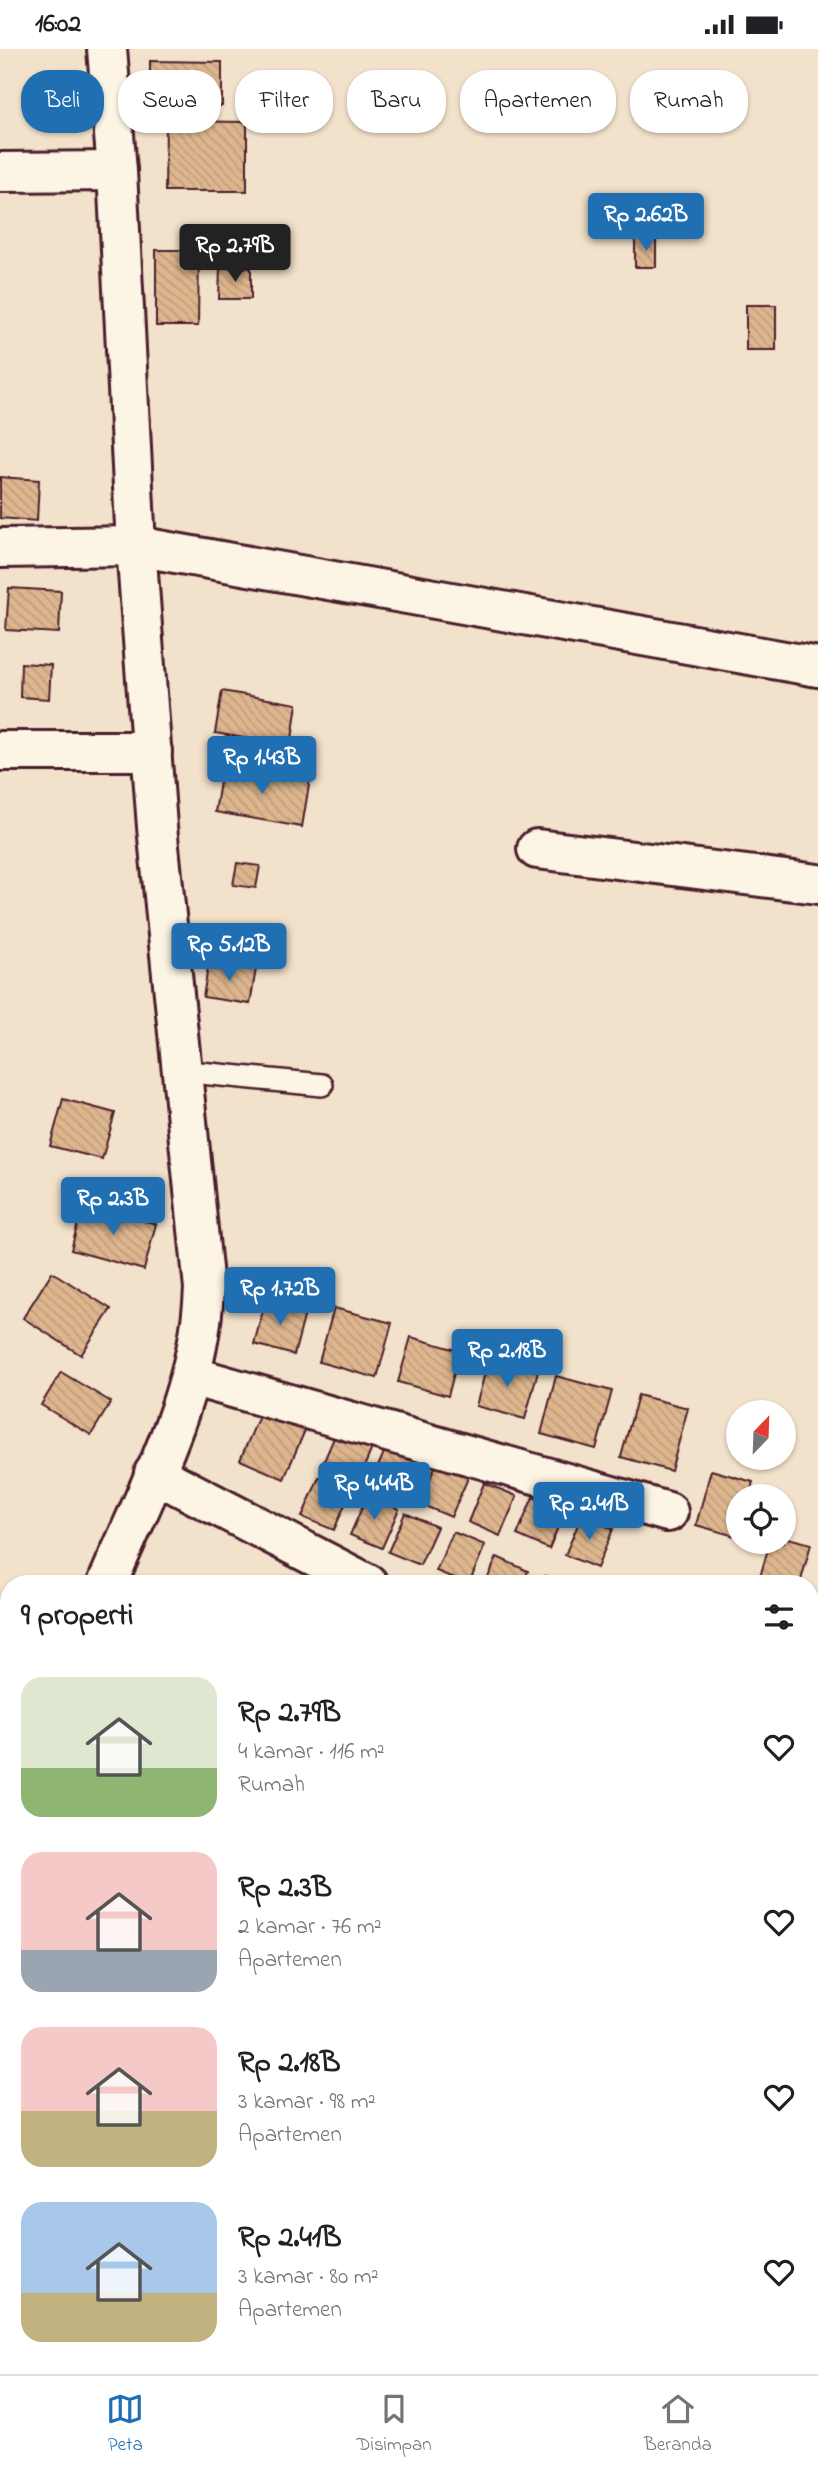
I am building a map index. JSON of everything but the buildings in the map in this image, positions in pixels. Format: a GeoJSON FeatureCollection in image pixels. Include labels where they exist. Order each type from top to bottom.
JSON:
{"type":"FeatureCollection","features":[{"type":"Feature","properties":{"kind":"street"},"geometry":{"type":"LineString","coordinates":[[107,49],[117,171],[136,545],[152,751],[180,1071],[204,1288],[203,1312],[191,1376],[111,1575]]}},
{"type":"Feature","properties":{"kind":"street"},"geometry":{"type":"LineString","coordinates":[[0,172],[117,171]]}},
{"type":"Feature","properties":{"kind":"street"},"geometry":{"type":"LineString","coordinates":[[0,548],[136,545],[818,667]]}},
{"type":"Feature","properties":{"kind":"street"},"geometry":{"type":"LineString","coordinates":[[0,751],[152,751]]}},
{"type":"Feature","properties":{"kind":"street"},"geometry":{"type":"LineString","coordinates":[[537,849],[818,884]]}},
{"type":"Feature","properties":{"kind":"street"},"geometry":{"type":"LineString","coordinates":[[191,1376],[668,1512]]}},
{"type":"Feature","properties":{"kind":"street"},"geometry":{"type":"LineString","coordinates":[[154,1473],[351,1575]]}},
{"type":"Feature","properties":{"kind":"lane"},"geometry":{"type":"LineString","coordinates":[[180,1071],[322,1085]]}}]}
